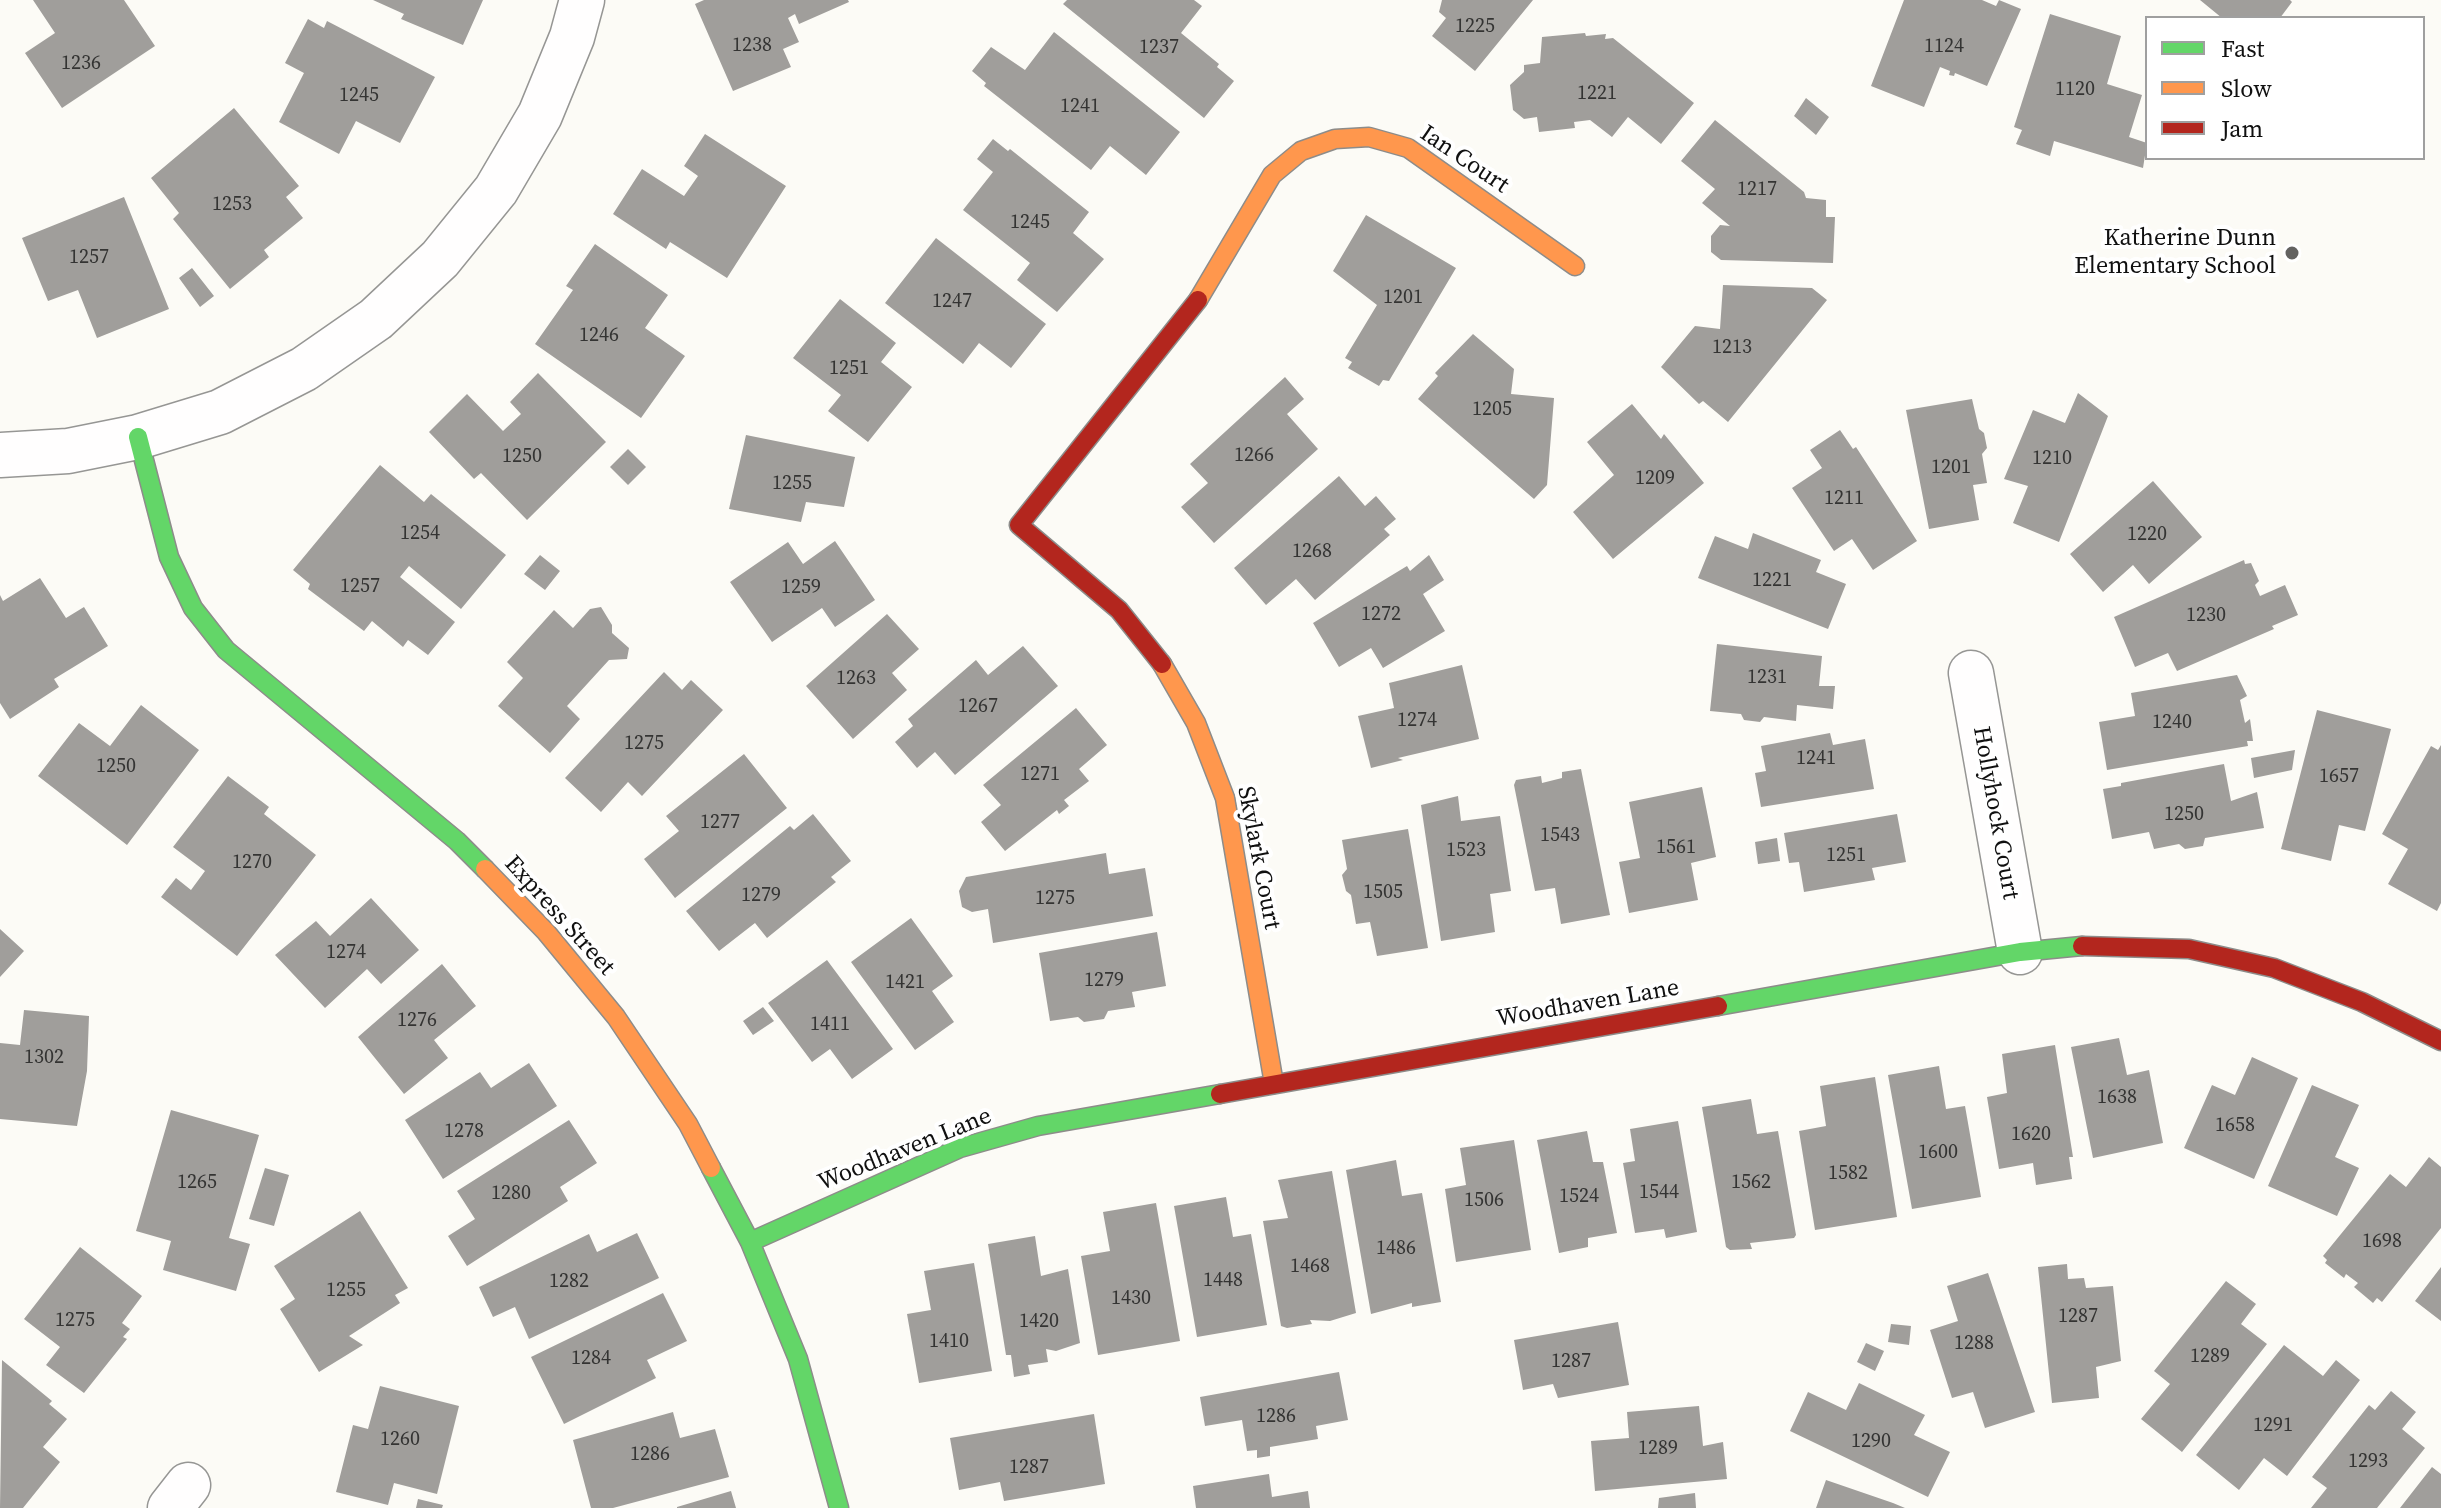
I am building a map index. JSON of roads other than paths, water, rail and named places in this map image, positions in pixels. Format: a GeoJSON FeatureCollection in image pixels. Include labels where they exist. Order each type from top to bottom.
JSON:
{"type":"FeatureCollection","features":[{"type":"Feature","properties":{"kind":"street"},"geometry":{"type":"LineString","coordinates":[[0,455],[68,451],[138,437],[220,412],[304,369],[376,319],[440,259],[496,190],[540,115],[572,37],[582,0]]}},
{"type":"Feature","properties":{"kind":"street","name":"Ian Court"},"geometry":{"type":"LineString","coordinates":[[1199,298],[1272,175],[1301,151],[1335,139],[1369,137],[1408,148],[1575,266]]}},
{"type":"Feature","properties":{"kind":"street","name":"Skylark Court"},"geometry":{"type":"LineString","coordinates":[[1199,298],[1019,525],[1119,610],[1161,662],[1196,723],[1225,798],[1274,1084]]}},
{"type":"Feature","properties":{"kind":"street","name":"Express Street"},"geometry":{"type":"LineString","coordinates":[[138,437],[169,557],[193,608],[226,650],[457,841],[546,932],[616,1017],[688,1124],[750,1242],[798,1359],[839,1508]]}},
{"type":"Feature","properties":{"kind":"street","name":"Hollyhock Court"},"geometry":{"type":"LineString","coordinates":[[1971,673],[2020,952]]}},
{"type":"Feature","properties":{"kind":"street","name":"Woodhaven Lane"},"geometry":{"type":"LineString","coordinates":[[750,1242],[960,1148],[1038,1126],[2020,952],[2100,944],[2189,949],[2274,968],[2374,1008],[2441,1041]]}},
{"type":"Feature","properties":{"kind":"place","name":"Katherine Dunn Elementary School"},"geometry":{"type":"Point","coordinates":[2292,253]}}]}
